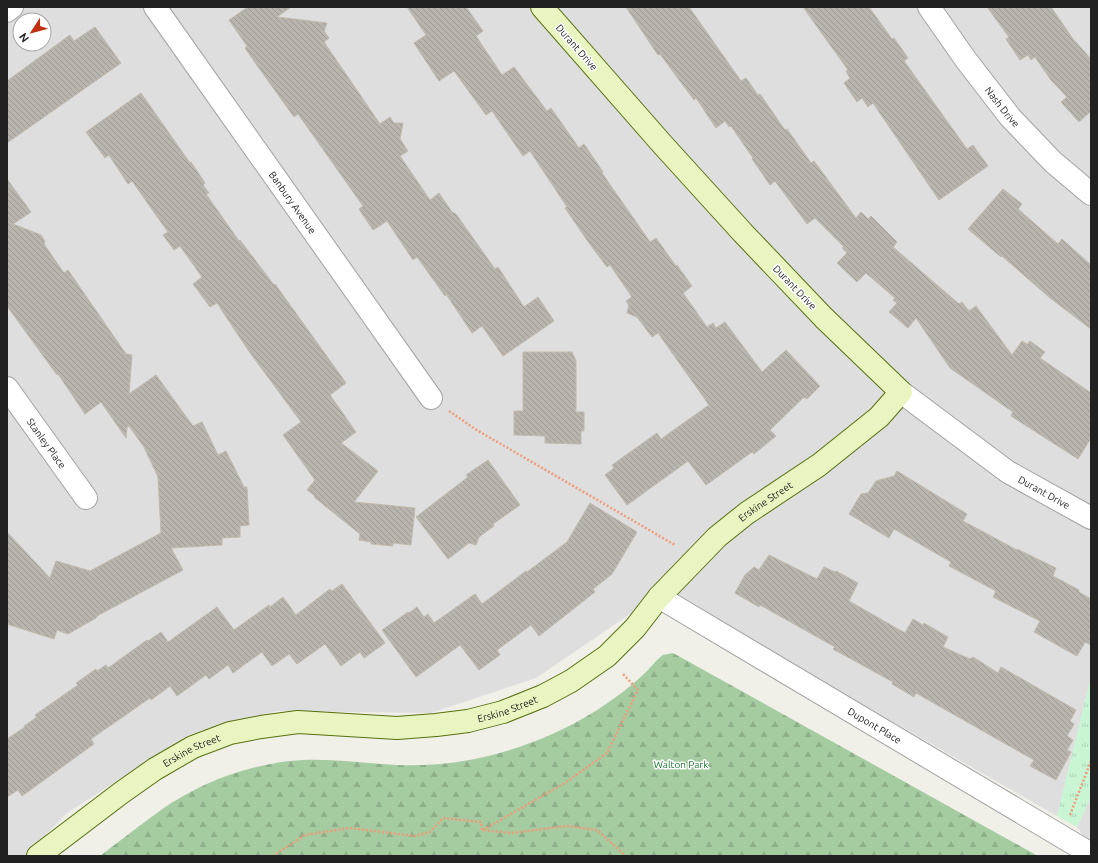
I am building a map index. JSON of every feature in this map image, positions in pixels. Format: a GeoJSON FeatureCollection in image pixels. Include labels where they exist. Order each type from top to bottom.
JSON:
{"type":"FeatureCollection","features":[{"type":"Feature","properties":{"kind":"street"},"geometry":{"type":"LineString","coordinates":[[7,11],[12,7]]}},
{"type":"Feature","properties":{"kind":"street","name":"Banbury Avenue"},"geometry":{"type":"LineString","coordinates":[[154,7],[431,398]]}},
{"type":"Feature","properties":{"kind":"street","name":"Durant Drive"},"geometry":{"type":"LineString","coordinates":[[542,7],[663,145],[743,233],[824,318],[901,392],[1008,472],[1091,518]]}},
{"type":"Feature","properties":{"kind":"street","name":"Nash Drive"},"geometry":{"type":"LineString","coordinates":[[929,7],[966,60],[1010,117],[1053,162],[1091,194]]}},
{"type":"Feature","properties":{"kind":"street","name":"Stanley Place"},"geometry":{"type":"LineString","coordinates":[[7,388],[86,498]]}},
{"type":"Feature","properties":{"kind":"street","name":"Erskine Street"},"geometry":{"type":"LineString","coordinates":[[38,856],[155,769],[193,747],[230,733],[298,722],[396,728],[468,721],[503,712],[543,696],[571,681],[607,656],[635,628],[659,596],[717,537],[747,513],[820,465],[879,417],[901,392]]}},
{"type":"Feature","properties":{"kind":"street","name":"Dupont Place"},"geometry":{"type":"LineString","coordinates":[[659,596],[1091,854]]}},
{"type":"Feature","properties":{"kind":"path"},"geometry":{"type":"LineString","coordinates":[[431,398],[475,429],[676,545],[696,559]]}},
{"type":"Feature","properties":{"kind":"path"},"geometry":{"type":"LineString","coordinates":[[482,830],[564,783],[607,753],[638,690]]}},
{"type":"Feature","properties":{"kind":"path"},"geometry":{"type":"LineString","coordinates":[[1060,836],[1069,818],[1091,761]]}},
{"type":"Feature","properties":{"kind":"path"},"geometry":{"type":"LineString","coordinates":[[272,856],[306,835],[349,828],[415,836],[430,832],[444,818],[481,822],[482,830]]}},
{"type":"Feature","properties":{"kind":"path"},"geometry":{"type":"LineString","coordinates":[[482,830],[511,833],[567,826],[597,830],[626,856]]}},
{"type":"Feature","properties":{"kind":"shaded area"},"geometry":{"type":"Polygon","coordinates":[[[7,7],[1091,7],[1091,696],[1057,816],[664,591],[536,678],[431,713],[277,711],[191,734],[67,813],[25,856],[7,856],[7,7]]]}},
{"type":"Feature","properties":{"kind":"shaded area"},"geometry":{"type":"Polygon","coordinates":[[[1091,797],[1091,848],[1077,827],[1091,797]]]}},
{"type":"Feature","properties":{"kind":"green space","name":"Walton Park"},"geometry":{"type":"Polygon","coordinates":[[[673,653],[1038,856],[100,856],[153,816],[190,792],[206,784],[256,767],[273,763],[303,760],[397,765],[431,765],[481,758],[514,749],[564,729],[596,711],[645,673],[663,655],[673,653]]]}},
{"type":"Feature","properties":{"kind":"green space"},"geometry":{"type":"Polygon","coordinates":[[[1091,676],[1091,797],[1077,827],[1057,816],[1091,676]]]}},
{"type":"Feature","properties":{"kind":"building"},"geometry":{"type":"Polygon","coordinates":[[[248,7],[291,7],[277,17],[327,23],[324,31],[329,38],[324,42],[380,124],[390,117],[394,123],[403,123],[400,139],[408,151],[400,156],[430,200],[439,193],[452,212],[456,214],[495,269],[498,267],[524,307],[538,297],[554,321],[503,356],[482,326],[472,333],[446,294],[445,296],[417,257],[413,260],[387,221],[373,230],[359,209],[363,206],[298,114],[294,117],[245,48],[247,46],[229,20],[248,7]]]}},
{"type":"Feature","properties":{"kind":"building"},"geometry":{"type":"Polygon","coordinates":[[[407,7],[466,7],[483,31],[476,36],[502,75],[514,67],[547,111],[551,108],[579,148],[584,144],[603,172],[602,173],[650,242],[656,238],[676,266],[677,265],[692,286],[683,293],[707,327],[713,323],[716,328],[725,322],[762,372],[786,350],[820,386],[807,399],[804,397],[770,430],[776,436],[754,454],[752,452],[706,485],[688,461],[627,505],[605,475],[614,468],[612,465],[657,433],[661,439],[709,405],[658,333],[652,337],[637,317],[627,313],[629,305],[626,301],[632,297],[610,265],[607,267],[589,243],[565,208],[567,207],[530,151],[523,156],[492,111],[486,115],[454,71],[439,81],[414,43],[426,35],[407,7]]]}},
{"type":"Feature","properties":{"kind":"building"},"geometry":{"type":"Polygon","coordinates":[[[626,7],[689,7],[741,81],[746,78],[758,95],[760,94],[785,130],[787,129],[811,163],[814,161],[856,218],[861,212],[868,219],[871,216],[897,242],[893,247],[959,304],[962,302],[969,311],[976,306],[1012,355],[1022,341],[1027,344],[1030,341],[1045,352],[1040,358],[1091,393],[1091,438],[1078,459],[1011,416],[1013,412],[950,368],[916,318],[908,328],[889,312],[897,303],[893,300],[895,298],[866,273],[857,282],[837,263],[847,253],[842,248],[844,247],[815,218],[807,224],[775,181],[770,185],[731,126],[729,127],[725,121],[716,128],[696,98],[694,100],[660,54],[658,55],[626,7]]]}},
{"type":"Feature","properties":{"kind":"building"},"geometry":{"type":"Polygon","coordinates":[[[803,7],[869,7],[908,58],[904,61],[967,149],[973,145],[988,166],[939,200],[873,103],[868,107],[862,98],[857,102],[844,83],[850,78],[846,71],[848,70],[803,7]]]}},
{"type":"Feature","properties":{"kind":"building"},"geometry":{"type":"Polygon","coordinates":[[[987,7],[1051,7],[1073,39],[1091,59],[1091,111],[1079,122],[1061,102],[1067,97],[1051,80],[1035,57],[1031,60],[1028,55],[1020,60],[1006,39],[1009,37],[987,7]]]}},
{"type":"Feature","properties":{"kind":"building"},"geometry":{"type":"Polygon","coordinates":[[[95,27],[121,63],[7,143],[7,81],[47,52],[52,52],[52,48],[70,35],[74,41],[95,27]]]}},
{"type":"Feature","properties":{"kind":"building"},"geometry":{"type":"Polygon","coordinates":[[[141,93],[205,183],[203,185],[209,193],[206,194],[239,241],[240,240],[274,285],[275,284],[346,383],[330,395],[356,432],[341,443],[378,471],[354,502],[415,508],[411,545],[393,543],[393,546],[371,544],[371,542],[359,540],[360,534],[307,490],[315,480],[283,435],[301,422],[248,350],[217,303],[210,307],[193,284],[202,277],[180,246],[174,250],[163,235],[168,232],[132,181],[128,184],[109,155],[105,158],[86,132],[141,93]]]}},
{"type":"Feature","properties":{"kind":"building"},"geometry":{"type":"Polygon","coordinates":[[[7,179],[31,212],[13,224],[41,235],[45,241],[44,244],[64,273],[68,270],[126,354],[132,355],[129,394],[156,375],[193,426],[202,422],[218,455],[226,451],[244,487],[247,487],[249,525],[240,526],[240,537],[222,538],[222,545],[171,548],[183,570],[97,616],[68,634],[57,630],[54,639],[7,624],[7,532],[50,578],[56,561],[90,571],[161,533],[158,477],[144,447],[129,426],[127,427],[126,438],[101,402],[85,414],[58,374],[57,375],[7,306],[7,179]]]}},
{"type":"Feature","properties":{"kind":"building"},"geometry":{"type":"Polygon","coordinates":[[[1003,189],[1022,204],[1018,209],[1058,244],[1062,239],[1091,265],[1091,329],[1050,298],[1002,256],[1001,257],[968,229],[1003,189]]]}},
{"type":"Feature","properties":{"kind":"building"},"geometry":{"type":"Polygon","coordinates":[[[523,352],[572,352],[576,361],[576,412],[584,412],[584,431],[581,431],[581,444],[545,443],[545,436],[514,435],[514,411],[523,411],[523,352]]]}},
{"type":"Feature","properties":{"kind":"building"},"geometry":{"type":"Polygon","coordinates":[[[488,460],[520,505],[493,524],[494,526],[479,537],[476,545],[469,543],[448,559],[416,517],[468,477],[466,475],[488,460]]]}},
{"type":"Feature","properties":{"kind":"building"},"geometry":{"type":"Polygon","coordinates":[[[897,471],[967,514],[963,521],[1017,550],[1056,568],[1053,576],[1079,590],[1079,592],[1091,599],[1091,645],[1085,642],[1077,656],[1034,632],[1040,621],[993,597],[996,591],[949,566],[951,562],[894,529],[889,538],[849,514],[861,494],[868,493],[876,481],[894,476],[897,471]]]}},
{"type":"Feature","properties":{"kind":"building"},"geometry":{"type":"Polygon","coordinates":[[[590,503],[637,532],[612,574],[593,589],[595,592],[539,636],[531,625],[497,650],[500,655],[479,670],[460,645],[416,677],[382,630],[417,607],[424,617],[428,614],[434,623],[475,594],[482,604],[567,542],[590,503]]]}},
{"type":"Feature","properties":{"kind":"building"},"geometry":{"type":"Polygon","coordinates":[[[769,555],[817,579],[824,567],[835,572],[836,571],[858,583],[849,601],[905,633],[913,619],[923,625],[924,623],[948,637],[943,647],[970,659],[973,657],[998,673],[1001,667],[1076,710],[1070,721],[1074,724],[1067,736],[1073,740],[1067,750],[1071,752],[1056,780],[1030,766],[1034,760],[916,693],[914,697],[892,684],[893,682],[833,649],[835,647],[760,605],[759,607],[735,593],[745,575],[754,567],[759,570],[769,555]]]}},
{"type":"Feature","properties":{"kind":"building"},"geometry":{"type":"Polygon","coordinates":[[[342,584],[385,643],[364,658],[360,652],[341,666],[325,644],[297,664],[289,654],[272,666],[262,652],[233,673],[228,665],[209,679],[206,675],[177,696],[170,686],[91,739],[94,744],[22,796],[18,790],[7,797],[7,739],[25,727],[24,726],[37,717],[35,715],[78,685],[76,683],[96,669],[97,671],[106,665],[108,668],[147,640],[148,641],[161,632],[168,642],[217,607],[234,630],[283,597],[296,615],[330,589],[332,591],[342,584]]]}}]}
